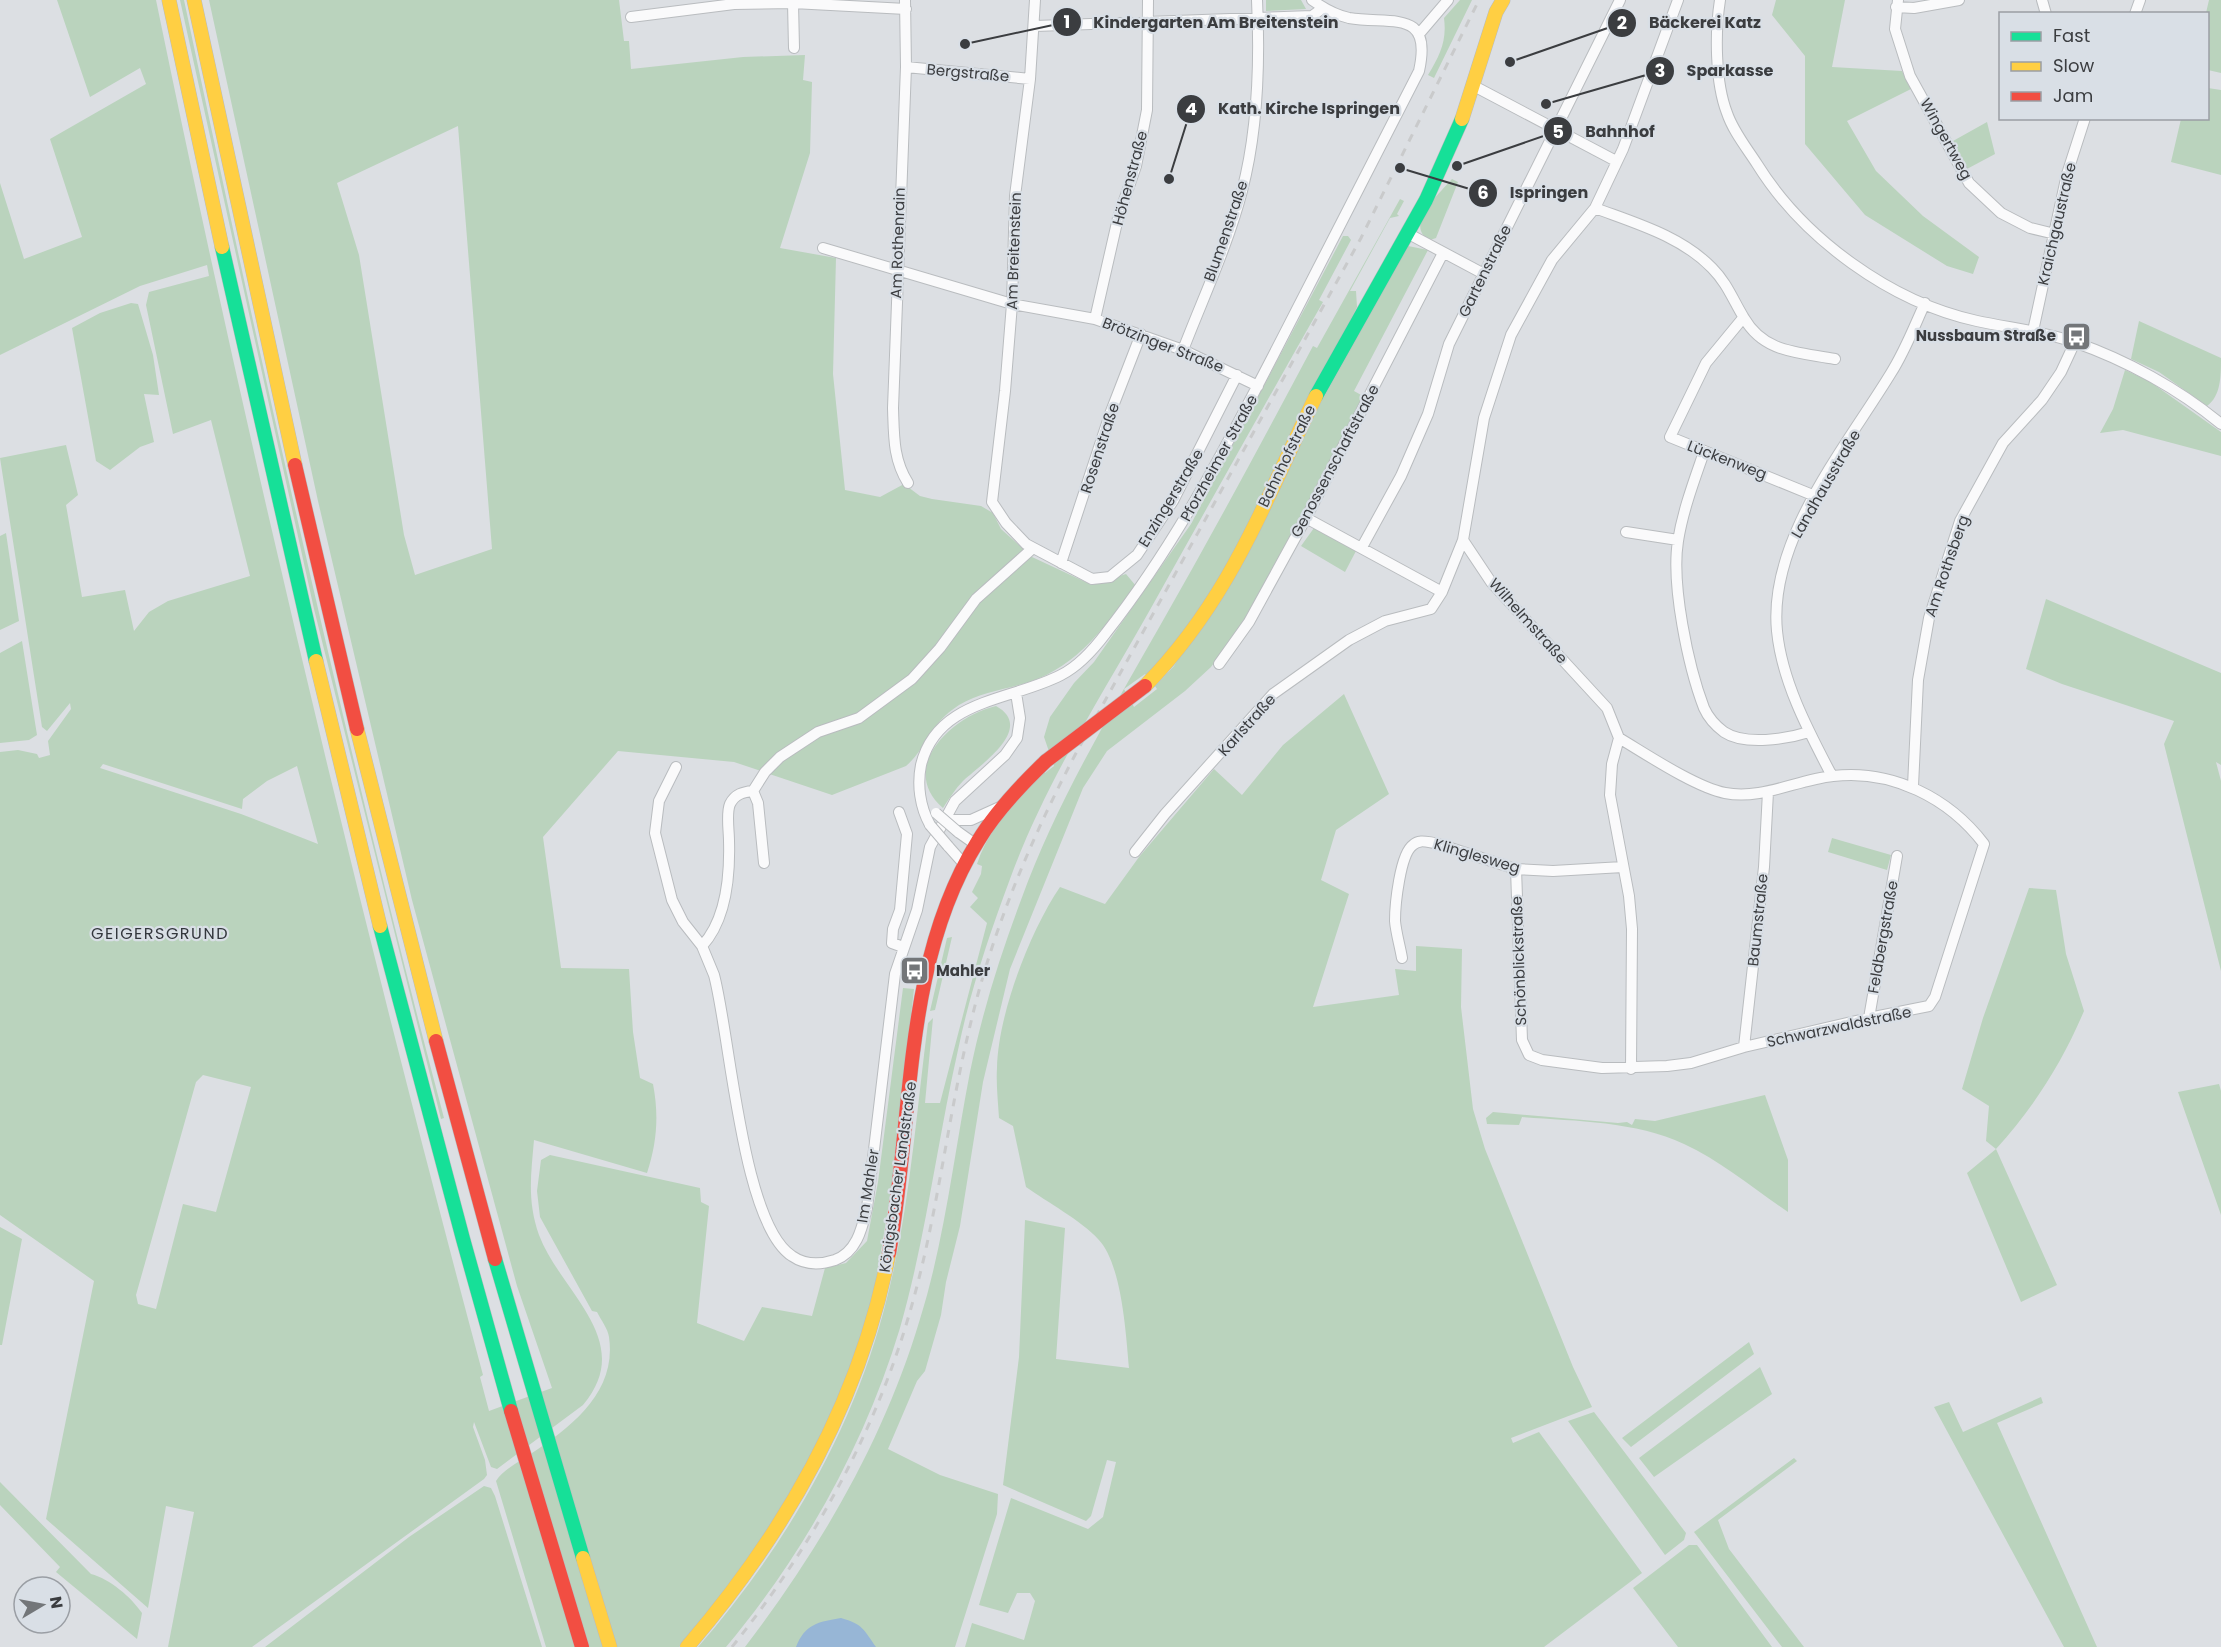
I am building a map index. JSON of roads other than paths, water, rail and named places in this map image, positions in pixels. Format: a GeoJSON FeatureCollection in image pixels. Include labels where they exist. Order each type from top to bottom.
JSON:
{"type":"FeatureCollection","features":[{"type":"Feature","properties":{"kind":"main road"},"geometry":{"type":"LineString","coordinates":[[169,0],[258,413],[347,794],[444,1173],[501,1381],[582,1647]]}},
{"type":"Feature","properties":{"kind":"main road"},"geometry":{"type":"LineString","coordinates":[[194,0],[261,314],[348,696],[426,1010],[527,1373],[610,1647]]}},
{"type":"Feature","properties":{"kind":"main road","name":"Bahnhofstraße"},"geometry":{"type":"LineString","coordinates":[[975,844],[1003,806],[1046,761],[1145,686],[1173,659],[1215,603],[1315,398],[1365,303],[1407,233],[1444,163],[1496,12],[1503,0]]}},
{"type":"Feature","properties":{"kind":"main road","name":"Königsbacher Landstraße"},"geometry":{"type":"LineString","coordinates":[[687,1647],[742,1582],[787,1515],[825,1444],[860,1362],[876,1311],[889,1257],[927,973],[945,910],[975,844]]}},
{"type":"Feature","properties":{"kind":"street","name":"Am Breitenstein"},"geometry":{"type":"LineString","coordinates":[[992,502],[1012,304],[1015,196],[1030,79],[1035,0]]}},
{"type":"Feature","properties":{"kind":"street","name":"Höhenstraße"},"geometry":{"type":"LineString","coordinates":[[1095,319],[1119,218],[1136,166],[1147,110],[1148,0]]}},
{"type":"Feature","properties":{"kind":"street","name":"Blumenstraße"},"geometry":{"type":"LineString","coordinates":[[1182,350],[1242,192],[1250,153],[1257,94],[1257,0]]}},
{"type":"Feature","properties":{"kind":"street"},"geometry":{"type":"LineString","coordinates":[[1312,0],[1323,8],[1348,18],[1400,22],[1414,28],[1419,34],[1448,0]]}},
{"type":"Feature","properties":{"kind":"street","name":"Gartenstraße"},"geometry":{"type":"LineString","coordinates":[[1362,548],[1401,476],[1428,414],[1449,344],[1620,0]]}},
{"type":"Feature","properties":{"kind":"street"},"geometry":{"type":"LineString","coordinates":[[1463,540],[1485,418],[1511,335],[1552,260],[1595,208],[1617,161],[1678,0]]}},
{"type":"Feature","properties":{"kind":"street"},"geometry":{"type":"LineString","coordinates":[[1720,0],[1716,24],[1726,111],[1767,180],[1824,243],[1847,262],[1925,303],[1975,321],[2033,331],[2075,342],[2133,368],[2221,423]]}},
{"type":"Feature","properties":{"kind":"street"},"geometry":{"type":"LineString","coordinates":[[1897,4],[1914,8],[1959,0]]}},
{"type":"Feature","properties":{"kind":"street"},"geometry":{"type":"LineString","coordinates":[[793,3],[794,48]]}},
{"type":"Feature","properties":{"kind":"street"},"geometry":{"type":"LineString","coordinates":[[631,17],[734,4],[905,5]]}},
{"type":"Feature","properties":{"kind":"street","name":"Wingertweg"},"geometry":{"type":"LineString","coordinates":[[1897,4],[1897,36],[1910,76],[1969,183],[2001,213],[2030,228],[2055,234]]}},
{"type":"Feature","properties":{"kind":"street","name":"Am Rothenrain"},"geometry":{"type":"LineString","coordinates":[[905,5],[906,67],[900,269],[894,367],[894,448],[899,468],[908,483]]}},
{"type":"Feature","properties":{"kind":"street"},"geometry":{"type":"LineString","coordinates":[[1035,26],[1312,16],[1323,8]]}},
{"type":"Feature","properties":{"kind":"street","name":"Pforzheimer Straße"},"geometry":{"type":"LineString","coordinates":[[964,864],[930,825],[923,811],[919,776],[930,744],[950,719],[968,708],[1016,693],[1064,674],[1084,658],[1105,634],[1182,525],[1258,386],[1419,71],[1423,54],[1419,34]]}},
{"type":"Feature","properties":{"kind":"street","name":"Bergstraße"},"geometry":{"type":"LineString","coordinates":[[906,67],[1030,79]]}},
{"type":"Feature","properties":{"kind":"street"},"geometry":{"type":"LineString","coordinates":[[1472,86],[1555,131],[1617,161]]}},
{"type":"Feature","properties":{"kind":"street","name":"Kraichgaustraße"},"geometry":{"type":"LineString","coordinates":[[2033,331],[2067,174],[2084,120]]}},
{"type":"Feature","properties":{"kind":"street"},"geometry":{"type":"LineString","coordinates":[[1595,208],[1651,229],[1697,255],[1728,287],[1743,318],[1757,337],[1771,346],[1835,359]]}},
{"type":"Feature","properties":{"kind":"street"},"geometry":{"type":"LineString","coordinates":[[1407,233],[1484,274]]}},
{"type":"Feature","properties":{"kind":"street","name":"Brötzinger Straße"},"geometry":{"type":"LineString","coordinates":[[823,248],[1012,304],[1095,319],[1182,350],[1258,386]]}},
{"type":"Feature","properties":{"kind":"street","name":"Genossenschaftstraße"},"geometry":{"type":"LineString","coordinates":[[1219,664],[1243,631],[1306,518],[1443,253]]}},
{"type":"Feature","properties":{"kind":"street","name":"Landhausstraße"},"geometry":{"type":"LineString","coordinates":[[1833,776],[1809,732],[1790,684],[1777,632],[1778,600],[1786,556],[1815,496],[1903,353],[1925,303]]}},
{"type":"Feature","properties":{"kind":"street","name":"Lückenweg"},"geometry":{"type":"LineString","coordinates":[[1743,318],[1706,363],[1670,437],[1815,496]]}},
{"type":"Feature","properties":{"kind":"street","name":"Rosenstraße"},"geometry":{"type":"LineString","coordinates":[[1060,563],[1110,414],[1141,334]]}},
{"type":"Feature","properties":{"kind":"street","name":"Am Rothsberg"},"geometry":{"type":"LineString","coordinates":[[1913,786],[1918,680],[1929,618],[1960,521],[2003,443],[2042,400],[2061,372],[2075,342]]}},
{"type":"Feature","properties":{"kind":"street","name":"Enzingerstraße"},"geometry":{"type":"LineString","coordinates":[[992,502],[1006,523],[1033,548],[1092,579],[1110,577],[1137,555],[1197,459],[1238,375]]}},
{"type":"Feature","properties":{"kind":"street"},"geometry":{"type":"LineString","coordinates":[[1704,452],[1678,540],[1676,566],[1682,616],[1704,709],[1715,725],[1727,734],[1740,738],[1775,738],[1809,732]]}},
{"type":"Feature","properties":{"kind":"street"},"geometry":{"type":"LineString","coordinates":[[1306,518],[1442,592]]}},
{"type":"Feature","properties":{"kind":"street"},"geometry":{"type":"LineString","coordinates":[[1626,532],[1678,540]]}},
{"type":"Feature","properties":{"kind":"street","name":"Karlstraße"},"geometry":{"type":"LineString","coordinates":[[1135,852],[1165,814],[1273,694],[1349,640],[1386,621],[1431,609],[1442,592],[1463,540]]}},
{"type":"Feature","properties":{"kind":"street","name":"Wilhelmstraße"},"geometry":{"type":"LineString","coordinates":[[1463,540],[1491,582],[1607,708],[1619,738]]}},
{"type":"Feature","properties":{"kind":"street"},"geometry":{"type":"LineString","coordinates":[[702,946],[713,933],[724,893],[730,851],[729,806],[735,796],[753,791],[765,772],[780,757],[818,732],[860,718],[912,679],[940,648],[976,599],[1033,548]]}},
{"type":"Feature","properties":{"kind":"street","name":"Im Mahler"},"geometry":{"type":"LineString","coordinates":[[676,767],[659,801],[656,833],[672,900],[683,922],[702,946],[719,993],[740,1129],[753,1186],[769,1225],[790,1255],[805,1262],[823,1264],[841,1257],[850,1250],[860,1235],[867,1208],[895,974],[917,910],[930,847],[941,823],[960,795],[1005,755],[1017,738],[1020,718],[1016,693]]}},
{"type":"Feature","properties":{"kind":"street"},"geometry":{"type":"LineString","coordinates":[[1631,1069],[1632,929],[1610,795],[1612,764],[1619,738],[1663,765],[1725,793],[1768,792],[1833,776],[1874,778],[1913,786]]}},
{"type":"Feature","properties":{"kind":"street","name":"Schwarzwaldstraße"},"geometry":{"type":"LineString","coordinates":[[1631,1069],[1690,1063],[1744,1047],[1929,1006],[1935,997],[1984,844],[1960,817],[1931,795],[1913,786]]}},
{"type":"Feature","properties":{"kind":"street"},"geometry":{"type":"LineString","coordinates":[[753,791],[758,803],[764,863]]}},
{"type":"Feature","properties":{"kind":"street"},"geometry":{"type":"LineString","coordinates":[[920,792],[940,817],[975,844]]}},
{"type":"Feature","properties":{"kind":"street","name":"Baumstraße"},"geometry":{"type":"LineString","coordinates":[[1744,1047],[1764,867],[1768,792]]}},
{"type":"Feature","properties":{"kind":"street"},"geometry":{"type":"LineString","coordinates":[[940,817],[963,821],[1003,806]]}},
{"type":"Feature","properties":{"kind":"street"},"geometry":{"type":"LineString","coordinates":[[899,812],[908,834],[900,910],[893,928],[892,942],[903,947]]}},
{"type":"Feature","properties":{"kind":"street","name":"Klinglesweg"},"geometry":{"type":"LineString","coordinates":[[1402,958],[1395,921],[1398,890],[1407,852],[1413,844],[1422,841],[1435,843],[1516,869],[1553,871],[1623,867]]}},
{"type":"Feature","properties":{"kind":"street","name":"Feldbergstraße"},"geometry":{"type":"LineString","coordinates":[[1869,1018],[1897,856]]}},
{"type":"Feature","properties":{"kind":"street","name":"Schönblickstraße"},"geometry":{"type":"LineString","coordinates":[[1516,869],[1522,1040],[1529,1055],[1561,1064],[1631,1069]]}},
{"type":"Feature","properties":{"kind":"water"},"geometry":{"type":"Polygon","coordinates":[[[841,1618],[859,1625],[876,1647],[796,1647],[804,1633],[813,1625],[841,1618]]]}},
{"type":"Feature","properties":{"kind":"railway"},"geometry":{"type":"LineString","coordinates":[[732,1647],[762,1608],[816,1526],[862,1440],[899,1348],[922,1267],[962,1060],[979,991],[1001,921],[1028,853],[1075,755],[1361,238],[1479,0]]}},
{"type":"Feature","properties":{"kind":"place","name":"Kindergarten Am Breitenstein"},"geometry":{"type":"Point","coordinates":[965,44]}},
{"type":"Feature","properties":{"kind":"place","name":"Bäckerei Katz"},"geometry":{"type":"Point","coordinates":[1510,62]}},
{"type":"Feature","properties":{"kind":"place","name":"Sparkasse"},"geometry":{"type":"Point","coordinates":[1546,104]}},
{"type":"Feature","properties":{"kind":"place","name":"Bahnhof"},"geometry":{"type":"Point","coordinates":[1457,166]}},
{"type":"Feature","properties":{"kind":"place","name":"Ispringen"},"geometry":{"type":"Point","coordinates":[1400,168]}},
{"type":"Feature","properties":{"kind":"place","name":"Kath. Kirche Ispringen"},"geometry":{"type":"Point","coordinates":[1169,179]}},
{"type":"Feature","properties":{"kind":"place","name":"Nussbaum Straße"},"geometry":{"type":"Point","coordinates":[2077,336]}},
{"type":"Feature","properties":{"kind":"place","name":"Mahler"},"geometry":{"type":"Point","coordinates":[915,971]}},
{"type":"Feature","properties":{"kind":"district","name":"GEIGERSGRUND"},"geometry":{"type":"Point","coordinates":[160,933]}}]}
